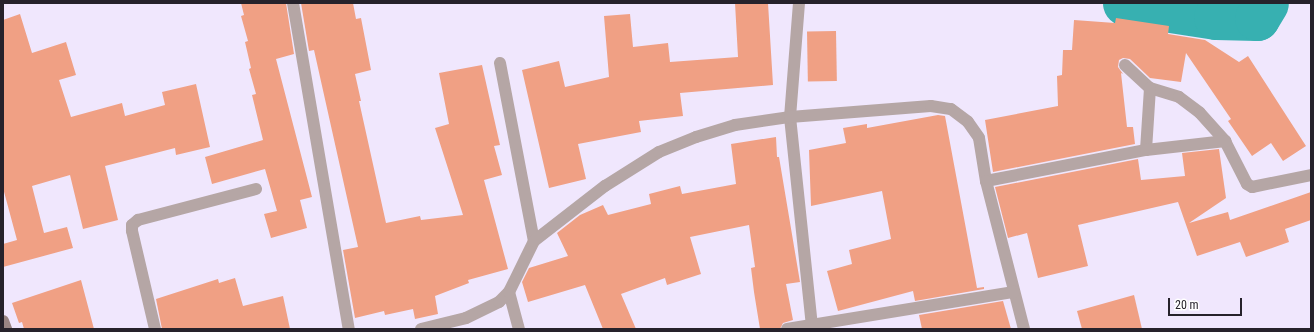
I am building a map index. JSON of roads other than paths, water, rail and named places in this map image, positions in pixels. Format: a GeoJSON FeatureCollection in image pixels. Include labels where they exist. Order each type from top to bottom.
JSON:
{"type":"FeatureCollection","features":[{"type":"Feature","properties":{"kind":"street"},"geometry":{"type":"LineString","coordinates":[[293,3],[349,329]]}},
{"type":"Feature","properties":{"kind":"street"},"geometry":{"type":"LineString","coordinates":[[799,3],[790,117],[812,325]]}},
{"type":"Feature","properties":{"kind":"street"},"geometry":{"type":"LineString","coordinates":[[500,63],[534,241]]}},
{"type":"Feature","properties":{"kind":"street"},"geometry":{"type":"LineString","coordinates":[[1125,65],[1150,88],[1179,97],[1188,103],[1225,141],[1248,184],[1252,187],[1311,175]]}},
{"type":"Feature","properties":{"kind":"street"},"geometry":{"type":"LineString","coordinates":[[1146,150],[1150,88]]}},
{"type":"Feature","properties":{"kind":"street"},"geometry":{"type":"LineString","coordinates":[[421,329],[484,310],[509,292],[534,241],[605,186],[659,152],[696,137],[735,125],[790,117],[931,106],[951,109],[968,122],[979,138],[986,181],[1024,329]]}},
{"type":"Feature","properties":{"kind":"street"},"geometry":{"type":"LineString","coordinates":[[986,181],[1146,150],[1225,141]]}},
{"type":"Feature","properties":{"kind":"street"},"geometry":{"type":"LineString","coordinates":[[155,329],[132,231],[132,225],[138,220],[256,188]]}},
{"type":"Feature","properties":{"kind":"street"},"geometry":{"type":"LineString","coordinates":[[509,292],[519,329]]}},
{"type":"Feature","properties":{"kind":"street"},"geometry":{"type":"LineString","coordinates":[[787,329],[1014,292]]}},
{"type":"Feature","properties":{"kind":"street"},"geometry":{"type":"LineString","coordinates":[[3,321],[6,329]]}},
{"type":"Feature","properties":{"kind":"waterway"},"geometry":{"type":"LineString","coordinates":[[1125,3],[1216,17],[1257,18],[1266,3]]}}]}
